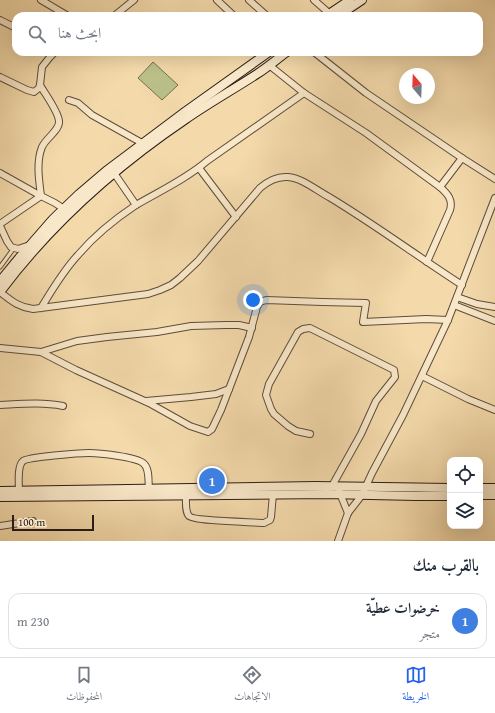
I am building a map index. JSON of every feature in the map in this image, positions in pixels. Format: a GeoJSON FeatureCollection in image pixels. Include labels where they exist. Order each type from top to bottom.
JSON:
{"type":"FeatureCollection","features":[{"type":"Feature","properties":{"kind":"street"},"geometry":{"type":"LineString","coordinates":[[41,0],[61,12]]}},
{"type":"Feature","properties":{"kind":"street"},"geometry":{"type":"LineString","coordinates":[[119,12],[134,0]]}},
{"type":"Feature","properties":{"kind":"street"},"geometry":{"type":"LineString","coordinates":[[217,0],[230,12]]}},
{"type":"Feature","properties":{"kind":"street"},"geometry":{"type":"LineString","coordinates":[[249,0],[262,12]]}},
{"type":"Feature","properties":{"kind":"street"},"geometry":{"type":"LineString","coordinates":[[314,0],[325,12]]}},
{"type":"Feature","properties":{"kind":"street"},"geometry":{"type":"LineString","coordinates":[[332,12],[350,0]]}},
{"type":"Feature","properties":{"kind":"street"},"geometry":{"type":"LineString","coordinates":[[344,12],[362,0]]}},
{"type":"Feature","properties":{"kind":"street"},"geometry":{"type":"LineString","coordinates":[[0,20],[12,26]]}},
{"type":"Feature","properties":{"kind":"street"},"geometry":{"type":"LineString","coordinates":[[0,77],[31,92],[37,91],[40,85],[42,67],[51,56]]}},
{"type":"Feature","properties":{"kind":"street"},"geometry":{"type":"LineString","coordinates":[[0,281],[19,258],[79,194],[142,142],[263,56]]}},
{"type":"Feature","properties":{"kind":"street"},"geometry":{"type":"LineString","coordinates":[[277,56],[269,65],[258,73],[186,119],[114,173],[83,199],[35,250],[0,292],[20,306],[33,309],[148,294],[160,290],[180,278],[198,261],[264,184],[274,179],[288,177],[300,180],[342,205],[462,285]]}},
{"type":"Feature","properties":{"kind":"street"},"geometry":{"type":"LineString","coordinates":[[319,56],[366,93],[495,179]]}},
{"type":"Feature","properties":{"kind":"street"},"geometry":{"type":"LineString","coordinates":[[251,64],[254,70],[258,73]]}},
{"type":"Feature","properties":{"kind":"street"},"geometry":{"type":"LineString","coordinates":[[269,65],[304,93],[366,133],[447,193],[451,200],[451,206],[427,262]]}},
{"type":"Feature","properties":{"kind":"street"},"geometry":{"type":"LineString","coordinates":[[40,85],[53,107],[59,121],[56,130],[43,145],[41,152],[38,168],[41,196]]}},
{"type":"Feature","properties":{"kind":"street"},"geometry":{"type":"LineString","coordinates":[[41,308],[77,255],[112,222],[136,205],[199,168],[206,161],[304,93]]}},
{"type":"Feature","properties":{"kind":"street"},"geometry":{"type":"LineString","coordinates":[[69,100],[78,103],[92,115],[142,142]]}},
{"type":"Feature","properties":{"kind":"street"},"geometry":{"type":"LineString","coordinates":[[440,188],[462,158]]}},
{"type":"Feature","properties":{"kind":"street"},"geometry":{"type":"LineString","coordinates":[[199,168],[236,217]]}},
{"type":"Feature","properties":{"kind":"street"},"geometry":{"type":"LineString","coordinates":[[0,173],[64,209]]}},
{"type":"Feature","properties":{"kind":"street"},"geometry":{"type":"LineString","coordinates":[[114,173],[136,205]]}},
{"type":"Feature","properties":{"kind":"street"},"geometry":{"type":"LineString","coordinates":[[30,246],[11,247],[7,242],[0,225],[41,196]]}},
{"type":"Feature","properties":{"kind":"street"},"geometry":{"type":"LineString","coordinates":[[338,541],[348,513],[362,495],[365,486],[403,415],[448,320],[495,198]]}},
{"type":"Feature","properties":{"kind":"street"},"geometry":{"type":"LineString","coordinates":[[457,298],[477,304],[495,307]]}},
{"type":"Feature","properties":{"kind":"street"},"geometry":{"type":"LineString","coordinates":[[0,348],[41,352],[76,370],[145,401],[190,426],[208,432],[214,427],[252,328],[258,304],[263,300],[366,302],[363,322],[426,319],[448,320]]}},
{"type":"Feature","properties":{"kind":"street"},"geometry":{"type":"LineString","coordinates":[[454,305],[495,321]]}},
{"type":"Feature","properties":{"kind":"street"},"geometry":{"type":"LineString","coordinates":[[41,352],[77,341],[157,332],[191,326],[239,325],[252,328]]}},
{"type":"Feature","properties":{"kind":"street"},"geometry":{"type":"LineString","coordinates":[[310,434],[296,431],[274,414],[266,396],[269,384],[298,332],[303,329],[310,328],[394,370],[395,376],[376,401],[337,489],[348,513]]}},
{"type":"Feature","properties":{"kind":"street"},"geometry":{"type":"LineString","coordinates":[[422,376],[468,399],[495,410]]}},
{"type":"Feature","properties":{"kind":"street"},"geometry":{"type":"LineString","coordinates":[[145,401],[216,394],[229,389]]}},
{"type":"Feature","properties":{"kind":"street"},"geometry":{"type":"LineString","coordinates":[[0,405],[39,403],[63,406]]}},
{"type":"Feature","properties":{"kind":"street"},"geometry":{"type":"LineString","coordinates":[[19,491],[19,469],[22,462],[26,459],[90,453],[111,455],[142,462],[146,466],[149,489]]}},
{"type":"Feature","properties":{"kind":"street"},"geometry":{"type":"LineString","coordinates":[[0,497],[273,494],[365,486],[394,488],[447,488]]}},
{"type":"Feature","properties":{"kind":"street"},"geometry":{"type":"LineString","coordinates":[[483,488],[495,488]]}},
{"type":"Feature","properties":{"kind":"street"},"geometry":{"type":"LineString","coordinates":[[0,491],[337,489],[362,495],[447,496]]}},
{"type":"Feature","properties":{"kind":"street"},"geometry":{"type":"LineString","coordinates":[[186,495],[187,511],[191,518],[264,523],[270,520],[271,517],[273,494]]}},
{"type":"Feature","properties":{"kind":"street"},"geometry":{"type":"LineString","coordinates":[[483,495],[495,495]]}},
{"type":"Feature","properties":{"kind":"street"},"geometry":{"type":"LineString","coordinates":[[0,526],[33,521]]}},
{"type":"Feature","properties":{"kind":"lane"},"geometry":{"type":"LineString","coordinates":[[0,267],[14,248]]}},
{"type":"Feature","properties":{"kind":"green space"},"geometry":{"type":"Polygon","coordinates":[[[153,62],[178,85],[162,100],[138,78],[153,62]]]}},
{"type":"Feature","properties":{"kind":"place","name":"خرضوات عطيّة"},"geometry":{"type":"Point","coordinates":[212,481]}}]}
